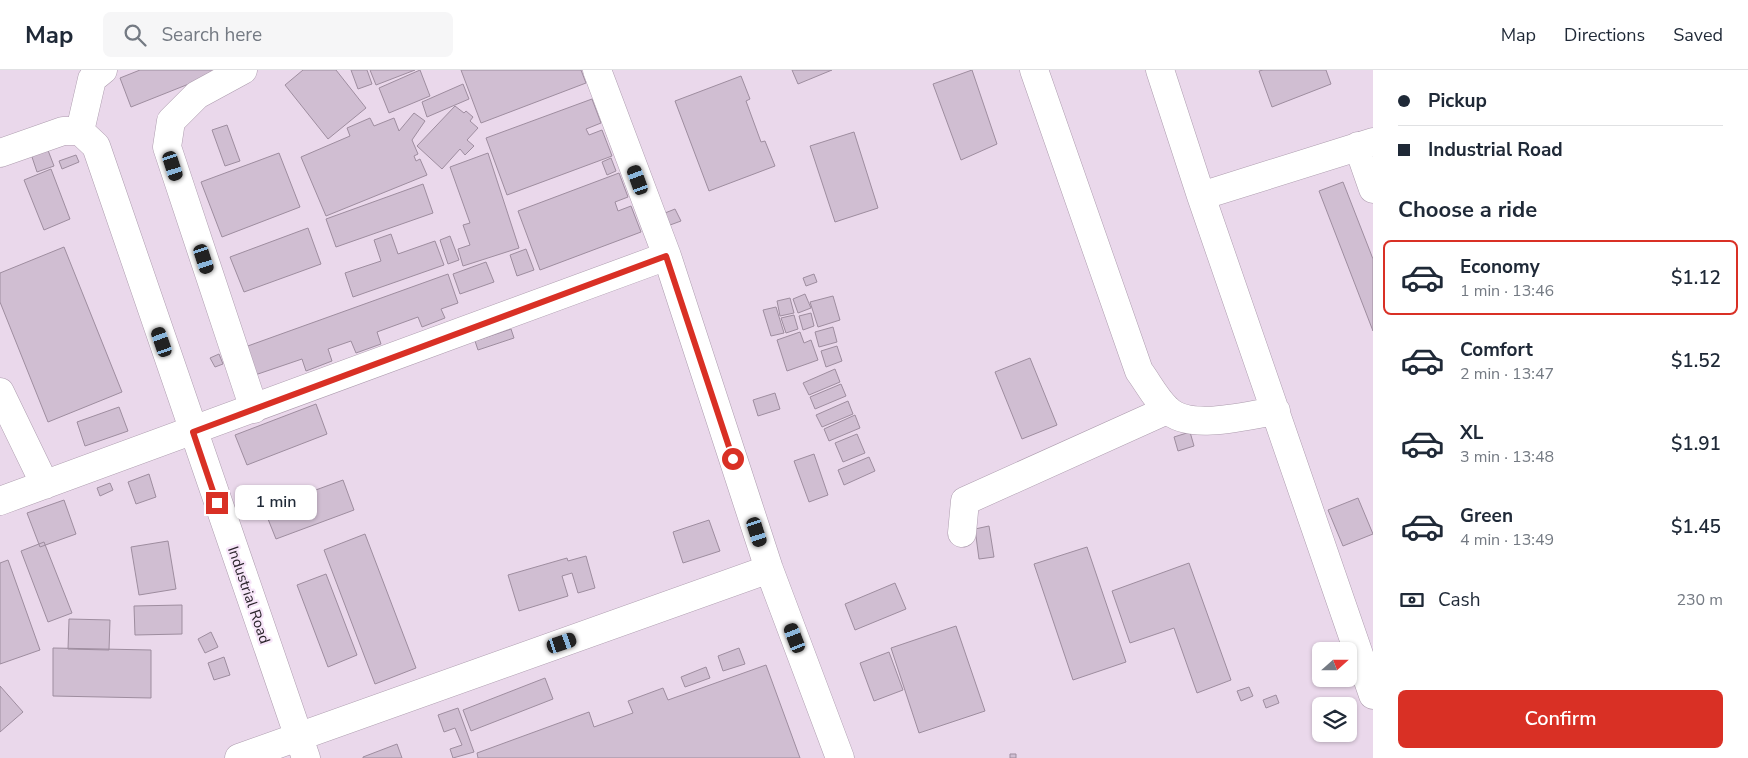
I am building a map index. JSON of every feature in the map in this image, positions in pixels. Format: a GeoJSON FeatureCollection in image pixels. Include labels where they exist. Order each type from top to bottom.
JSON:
{"type":"FeatureCollection","features":[{"type":"Feature","properties":{"kind":"lane"},"geometry":{"type":"LineString","coordinates":[[0,154],[63,131],[80,130],[92,79],[104,70]]}},
{"type":"Feature","properties":{"kind":"lane"},"geometry":{"type":"LineString","coordinates":[[243,70],[197,95],[171,120],[167,147],[254,409]]}},
{"type":"Feature","properties":{"kind":"lane"},"geometry":{"type":"LineString","coordinates":[[597,70],[666,256],[769,569],[840,758]]}},
{"type":"Feature","properties":{"kind":"lane"},"geometry":{"type":"LineString","coordinates":[[1034,70],[1139,371],[1167,410],[1187,420],[1222,419],[1276,411]]}},
{"type":"Feature","properties":{"kind":"lane"},"geometry":{"type":"LineString","coordinates":[[1160,70],[1201,196],[1276,411],[1367,654],[1373,695]]}},
{"type":"Feature","properties":{"kind":"lane","name":"Industrial Road"},"geometry":{"type":"LineString","coordinates":[[80,130],[96,146],[302,747]]}},
{"type":"Feature","properties":{"kind":"lane"},"geometry":{"type":"LineString","coordinates":[[1201,196],[1365,144],[1373,189]]}},
{"type":"Feature","properties":{"kind":"lane"},"geometry":{"type":"LineString","coordinates":[[0,501],[193,432],[666,256]]}},
{"type":"Feature","properties":{"kind":"lane"},"geometry":{"type":"LineString","coordinates":[[0,392],[45,485]]}},
{"type":"Feature","properties":{"kind":"lane"},"geometry":{"type":"LineString","coordinates":[[962,533],[965,501],[1167,410]]}},
{"type":"Feature","properties":{"kind":"lane"},"geometry":{"type":"LineString","coordinates":[[239,758],[302,747],[769,569]]}},
{"type":"Feature","properties":{"kind":"building"},"geometry":{"type":"Polygon","coordinates":[[[140,70],[224,70],[131,107],[120,78],[140,70]]]}},
{"type":"Feature","properties":{"kind":"building"},"geometry":{"type":"Polygon","coordinates":[[[303,70],[336,70],[366,108],[328,139],[285,85],[303,70]]]}},
{"type":"Feature","properties":{"kind":"building"},"geometry":{"type":"Polygon","coordinates":[[[351,70],[367,70],[372,84],[358,89],[351,70]]]}},
{"type":"Feature","properties":{"kind":"building"},"geometry":{"type":"Polygon","coordinates":[[[370,70],[415,70],[376,85],[370,70]]]}},
{"type":"Feature","properties":{"kind":"building"},"geometry":{"type":"Polygon","coordinates":[[[420,70],[430,96],[389,113],[379,88],[420,70]]]}},
{"type":"Feature","properties":{"kind":"building"},"geometry":{"type":"Polygon","coordinates":[[[461,70],[581,70],[586,83],[481,123],[461,70]]]}},
{"type":"Feature","properties":{"kind":"building"},"geometry":{"type":"Polygon","coordinates":[[[792,70],[832,70],[798,84],[792,70]]]}},
{"type":"Feature","properties":{"kind":"building"},"geometry":{"type":"Polygon","coordinates":[[[972,70],[997,144],[961,160],[933,84],[972,70]]]}},
{"type":"Feature","properties":{"kind":"building"},"geometry":{"type":"Polygon","coordinates":[[[1326,70],[1331,84],[1272,107],[1259,71],[1326,70]]]}},
{"type":"Feature","properties":{"kind":"building"},"geometry":{"type":"Polygon","coordinates":[[[741,76],[750,99],[746,101],[761,142],[765,141],[775,166],[709,191],[675,101],[741,76]]]}},
{"type":"Feature","properties":{"kind":"building"},"geometry":{"type":"Polygon","coordinates":[[[463,84],[469,99],[427,117],[422,102],[463,84]]]}},
{"type":"Feature","properties":{"kind":"building"},"geometry":{"type":"Polygon","coordinates":[[[592,99],[601,123],[586,129],[589,135],[602,130],[612,156],[507,195],[486,138],[592,99]]]}},
{"type":"Feature","properties":{"kind":"building"},"geometry":{"type":"Polygon","coordinates":[[[455,106],[473,117],[470,121],[478,128],[467,140],[474,146],[465,155],[460,149],[442,169],[417,146],[455,106]]]}},
{"type":"Feature","properties":{"kind":"building"},"geometry":{"type":"Polygon","coordinates":[[[414,113],[425,121],[412,140],[418,154],[414,156],[416,161],[420,159],[427,175],[326,216],[301,157],[350,136],[347,128],[370,118],[374,126],[394,118],[399,131],[414,113]]]}},
{"type":"Feature","properties":{"kind":"building"},"geometry":{"type":"Polygon","coordinates":[[[227,125],[240,161],[225,166],[212,130],[227,125]]]}},
{"type":"Feature","properties":{"kind":"building"},"geometry":{"type":"Polygon","coordinates":[[[854,132],[878,208],[835,222],[810,146],[854,132]]]}},
{"type":"Feature","properties":{"kind":"building"},"geometry":{"type":"Polygon","coordinates":[[[46,145],[54,166],[37,172],[30,151],[46,145]]]}},
{"type":"Feature","properties":{"kind":"building"},"geometry":{"type":"Polygon","coordinates":[[[279,153],[300,207],[222,237],[201,182],[279,153]]]}},
{"type":"Feature","properties":{"kind":"building"},"geometry":{"type":"Polygon","coordinates":[[[488,153],[519,248],[463,266],[458,249],[470,245],[463,225],[470,223],[450,167],[488,153]]]}},
{"type":"Feature","properties":{"kind":"building"},"geometry":{"type":"Polygon","coordinates":[[[76,155],[79,162],[62,169],[59,161],[76,155]]]}},
{"type":"Feature","properties":{"kind":"building"},"geometry":{"type":"Polygon","coordinates":[[[611,158],[616,171],[607,175],[602,162],[611,158]]]}},
{"type":"Feature","properties":{"kind":"building"},"geometry":{"type":"Polygon","coordinates":[[[51,169],[70,219],[44,230],[24,180],[51,169]]]}},
{"type":"Feature","properties":{"kind":"building"},"geometry":{"type":"Polygon","coordinates":[[[619,173],[628,197],[615,202],[618,211],[631,206],[641,232],[540,270],[518,211],[619,173]]]}},
{"type":"Feature","properties":{"kind":"building"},"geometry":{"type":"Polygon","coordinates":[[[1343,182],[1373,259],[1373,331],[1319,191],[1343,182]]]}},
{"type":"Feature","properties":{"kind":"building"},"geometry":{"type":"Polygon","coordinates":[[[423,184],[433,213],[336,247],[326,219],[423,184]]]}},
{"type":"Feature","properties":{"kind":"building"},"geometry":{"type":"Polygon","coordinates":[[[675,209],[681,221],[670,225],[665,213],[675,209]]]}},
{"type":"Feature","properties":{"kind":"building"},"geometry":{"type":"Polygon","coordinates":[[[308,228],[321,264],[244,292],[230,257],[308,228]]]}},
{"type":"Feature","properties":{"kind":"building"},"geometry":{"type":"Polygon","coordinates":[[[391,234],[398,254],[435,241],[444,265],[353,297],[345,273],[381,261],[374,240],[391,234]]]}},
{"type":"Feature","properties":{"kind":"building"},"geometry":{"type":"Polygon","coordinates":[[[450,236],[459,260],[448,264],[440,240],[450,236]]]}},
{"type":"Feature","properties":{"kind":"building"},"geometry":{"type":"Polygon","coordinates":[[[64,247],[122,392],[48,422],[0,302],[0,273],[64,247]]]}},
{"type":"Feature","properties":{"kind":"building"},"geometry":{"type":"Polygon","coordinates":[[[526,249],[534,270],[517,276],[510,255],[526,249]]]}},
{"type":"Feature","properties":{"kind":"building"},"geometry":{"type":"Polygon","coordinates":[[[486,262],[494,282],[460,294],[453,274],[486,262]]]}},
{"type":"Feature","properties":{"kind":"building"},"geometry":{"type":"Polygon","coordinates":[[[448,274],[458,303],[441,309],[445,318],[422,327],[418,317],[377,332],[381,344],[356,353],[351,341],[328,349],[332,361],[306,371],[302,359],[255,375],[245,347],[448,274]]]}},
{"type":"Feature","properties":{"kind":"building"},"geometry":{"type":"Polygon","coordinates":[[[814,274],[817,282],[806,286],[803,278],[814,274]]]}},
{"type":"Feature","properties":{"kind":"building"},"geometry":{"type":"Polygon","coordinates":[[[805,294],[811,308],[798,313],[793,299],[805,294]]]}},
{"type":"Feature","properties":{"kind":"building"},"geometry":{"type":"Polygon","coordinates":[[[833,296],[840,320],[818,327],[810,302],[833,296]]]}},
{"type":"Feature","properties":{"kind":"building"},"geometry":{"type":"Polygon","coordinates":[[[790,298],[794,313],[780,316],[777,301],[790,298]]]}},
{"type":"Feature","properties":{"kind":"building"},"geometry":{"type":"Polygon","coordinates":[[[776,307],[784,333],[771,336],[763,310],[776,307]]]}},
{"type":"Feature","properties":{"kind":"building"},"geometry":{"type":"Polygon","coordinates":[[[811,313],[814,326],[803,330],[799,316],[811,313]]]}},
{"type":"Feature","properties":{"kind":"building"},"geometry":{"type":"Polygon","coordinates":[[[794,315],[798,329],[786,333],[781,318],[794,315]]]}},
{"type":"Feature","properties":{"kind":"building"},"geometry":{"type":"Polygon","coordinates":[[[833,327],[837,342],[819,347],[815,332],[833,327]]]}},
{"type":"Feature","properties":{"kind":"building"},"geometry":{"type":"Polygon","coordinates":[[[511,329],[514,338],[478,350],[475,341],[511,329]]]}},
{"type":"Feature","properties":{"kind":"building"},"geometry":{"type":"Polygon","coordinates":[[[800,332],[804,343],[811,340],[818,360],[787,371],[777,340],[800,332]]]}},
{"type":"Feature","properties":{"kind":"building"},"geometry":{"type":"Polygon","coordinates":[[[837,346],[842,361],[826,367],[821,351],[837,346]]]}},
{"type":"Feature","properties":{"kind":"building"},"geometry":{"type":"Polygon","coordinates":[[[219,354],[223,364],[215,367],[210,358],[219,354]]]}},
{"type":"Feature","properties":{"kind":"building"},"geometry":{"type":"Polygon","coordinates":[[[1030,358],[1057,425],[1022,439],[995,372],[1030,358]]]}},
{"type":"Feature","properties":{"kind":"building"},"geometry":{"type":"Polygon","coordinates":[[[835,369],[840,382],[809,395],[803,383],[835,369]]]}},
{"type":"Feature","properties":{"kind":"building"},"geometry":{"type":"Polygon","coordinates":[[[841,384],[846,396],[815,409],[810,397],[841,384]]]}},
{"type":"Feature","properties":{"kind":"building"},"geometry":{"type":"Polygon","coordinates":[[[775,393],[780,409],[758,416],[753,400],[775,393]]]}},
{"type":"Feature","properties":{"kind":"building"},"geometry":{"type":"Polygon","coordinates":[[[848,401],[853,414],[822,427],[816,415],[848,401]]]}},
{"type":"Feature","properties":{"kind":"building"},"geometry":{"type":"Polygon","coordinates":[[[316,404],[327,434],[247,465],[235,435],[316,404]]]}},
{"type":"Feature","properties":{"kind":"building"},"geometry":{"type":"Polygon","coordinates":[[[119,407],[128,431],[85,446],[77,422],[119,407]]]}},
{"type":"Feature","properties":{"kind":"building"},"geometry":{"type":"Polygon","coordinates":[[[855,415],[860,428],[829,441],[824,429],[855,415]]]}},
{"type":"Feature","properties":{"kind":"building"},"geometry":{"type":"Polygon","coordinates":[[[1190,432],[1194,446],[1178,451],[1174,437],[1190,432]]]}},
{"type":"Feature","properties":{"kind":"building"},"geometry":{"type":"Polygon","coordinates":[[[857,434],[865,453],[843,462],[835,443],[857,434]]]}},
{"type":"Feature","properties":{"kind":"building"},"geometry":{"type":"Polygon","coordinates":[[[814,454],[828,495],[809,502],[794,461],[814,454]]]}},
{"type":"Feature","properties":{"kind":"building"},"geometry":{"type":"Polygon","coordinates":[[[869,457],[875,471],[844,485],[838,470],[869,457]]]}},
{"type":"Feature","properties":{"kind":"building"},"geometry":{"type":"Polygon","coordinates":[[[149,474],[156,497],[136,504],[128,482],[149,474]]]}},
{"type":"Feature","properties":{"kind":"building"},"geometry":{"type":"Polygon","coordinates":[[[343,480],[354,510],[276,539],[264,509],[343,480]]]}},
{"type":"Feature","properties":{"kind":"building"},"geometry":{"type":"Polygon","coordinates":[[[110,483],[113,490],[100,496],[97,488],[110,483]]]}},
{"type":"Feature","properties":{"kind":"building"},"geometry":{"type":"Polygon","coordinates":[[[1358,498],[1373,534],[1343,546],[1328,510],[1358,498]]]}},
{"type":"Feature","properties":{"kind":"building"},"geometry":{"type":"Polygon","coordinates":[[[64,500],[76,534],[40,547],[27,513],[64,500]]]}},
{"type":"Feature","properties":{"kind":"building"},"geometry":{"type":"Polygon","coordinates":[[[709,520],[720,551],[683,563],[673,532],[709,520]]]}},
{"type":"Feature","properties":{"kind":"building"},"geometry":{"type":"Polygon","coordinates":[[[989,526],[994,557],[979,559],[975,529],[989,526]]]}},
{"type":"Feature","properties":{"kind":"building"},"geometry":{"type":"Polygon","coordinates":[[[365,534],[416,668],[375,684],[324,550],[365,534]]]}},
{"type":"Feature","properties":{"kind":"building"},"geometry":{"type":"Polygon","coordinates":[[[168,541],[176,589],[139,595],[131,547],[168,541]]]}},
{"type":"Feature","properties":{"kind":"building"},"geometry":{"type":"Polygon","coordinates":[[[44,542],[72,613],[48,622],[21,551],[44,542]]]}},
{"type":"Feature","properties":{"kind":"building"},"geometry":{"type":"Polygon","coordinates":[[[1087,547],[1126,662],[1073,680],[1034,564],[1087,547]]]}},
{"type":"Feature","properties":{"kind":"building"},"geometry":{"type":"Polygon","coordinates":[[[586,556],[595,588],[578,593],[572,573],[562,576],[568,596],[519,611],[508,575],[567,558],[568,561],[586,556]]]}},
{"type":"Feature","properties":{"kind":"building"},"geometry":{"type":"Polygon","coordinates":[[[8,560],[40,650],[0,664],[0,563],[8,560]]]}},
{"type":"Feature","properties":{"kind":"building"},"geometry":{"type":"Polygon","coordinates":[[[1189,563],[1231,680],[1197,693],[1174,628],[1130,643],[1112,591],[1189,563]]]}},
{"type":"Feature","properties":{"kind":"building"},"geometry":{"type":"Polygon","coordinates":[[[326,574],[357,655],[328,667],[297,585],[326,574]]]}},
{"type":"Feature","properties":{"kind":"building"},"geometry":{"type":"Polygon","coordinates":[[[895,583],[906,609],[855,630],[845,604],[895,583]]]}},
{"type":"Feature","properties":{"kind":"building"},"geometry":{"type":"Polygon","coordinates":[[[182,605],[182,634],[135,635],[134,606],[182,605]]]}},
{"type":"Feature","properties":{"kind":"building"},"geometry":{"type":"Polygon","coordinates":[[[69,619],[110,620],[109,650],[68,649],[69,619]]]}},
{"type":"Feature","properties":{"kind":"building"},"geometry":{"type":"Polygon","coordinates":[[[956,626],[985,711],[919,733],[891,648],[956,626]]]}},
{"type":"Feature","properties":{"kind":"building"},"geometry":{"type":"Polygon","coordinates":[[[211,632],[218,647],[205,653],[198,639],[211,632]]]}},
{"type":"Feature","properties":{"kind":"building"},"geometry":{"type":"Polygon","coordinates":[[[53,648],[151,650],[151,698],[53,696],[53,648]]]}},
{"type":"Feature","properties":{"kind":"building"},"geometry":{"type":"Polygon","coordinates":[[[739,648],[745,664],[723,671],[718,656],[739,648]]]}},
{"type":"Feature","properties":{"kind":"building"},"geometry":{"type":"Polygon","coordinates":[[[889,652],[903,690],[874,701],[860,663],[889,652]]]}},
{"type":"Feature","properties":{"kind":"building"},"geometry":{"type":"Polygon","coordinates":[[[224,657],[230,675],[214,680],[208,663],[224,657]]]}},
{"type":"Feature","properties":{"kind":"building"},"geometry":{"type":"Polygon","coordinates":[[[766,665],[800,758],[478,758],[477,753],[589,712],[594,727],[633,713],[628,701],[663,688],[668,700],[766,665]]]}},
{"type":"Feature","properties":{"kind":"building"},"geometry":{"type":"Polygon","coordinates":[[[706,667],[710,678],[685,687],[681,677],[706,667]]]}},
{"type":"Feature","properties":{"kind":"building"},"geometry":{"type":"Polygon","coordinates":[[[545,678],[553,699],[471,731],[463,710],[545,678]]]}},
{"type":"Feature","properties":{"kind":"building"},"geometry":{"type":"Polygon","coordinates":[[[0,686],[23,712],[0,732],[0,686]]]}},
{"type":"Feature","properties":{"kind":"building"},"geometry":{"type":"Polygon","coordinates":[[[1249,687],[1253,696],[1241,701],[1237,691],[1249,687]]]}},
{"type":"Feature","properties":{"kind":"building"},"geometry":{"type":"Polygon","coordinates":[[[1276,695],[1279,703],[1266,708],[1263,700],[1276,695]]]}},
{"type":"Feature","properties":{"kind":"building"},"geometry":{"type":"Polygon","coordinates":[[[458,708],[474,752],[453,758],[450,749],[462,745],[455,728],[444,732],[438,715],[458,708]]]}},
{"type":"Feature","properties":{"kind":"building"},"geometry":{"type":"Polygon","coordinates":[[[397,744],[402,758],[363,758],[363,757],[397,744]]]}},
{"type":"Feature","properties":{"kind":"building"},"geometry":{"type":"Polygon","coordinates":[[[1010,754],[1016,754],[1016,758],[1010,758],[1010,754]]]}},
{"type":"Feature","properties":{"kind":"route"},"geometry":{"type":"LineString","coordinates":[[217,503],[193,432],[666,256],[733,459]]}}]}
